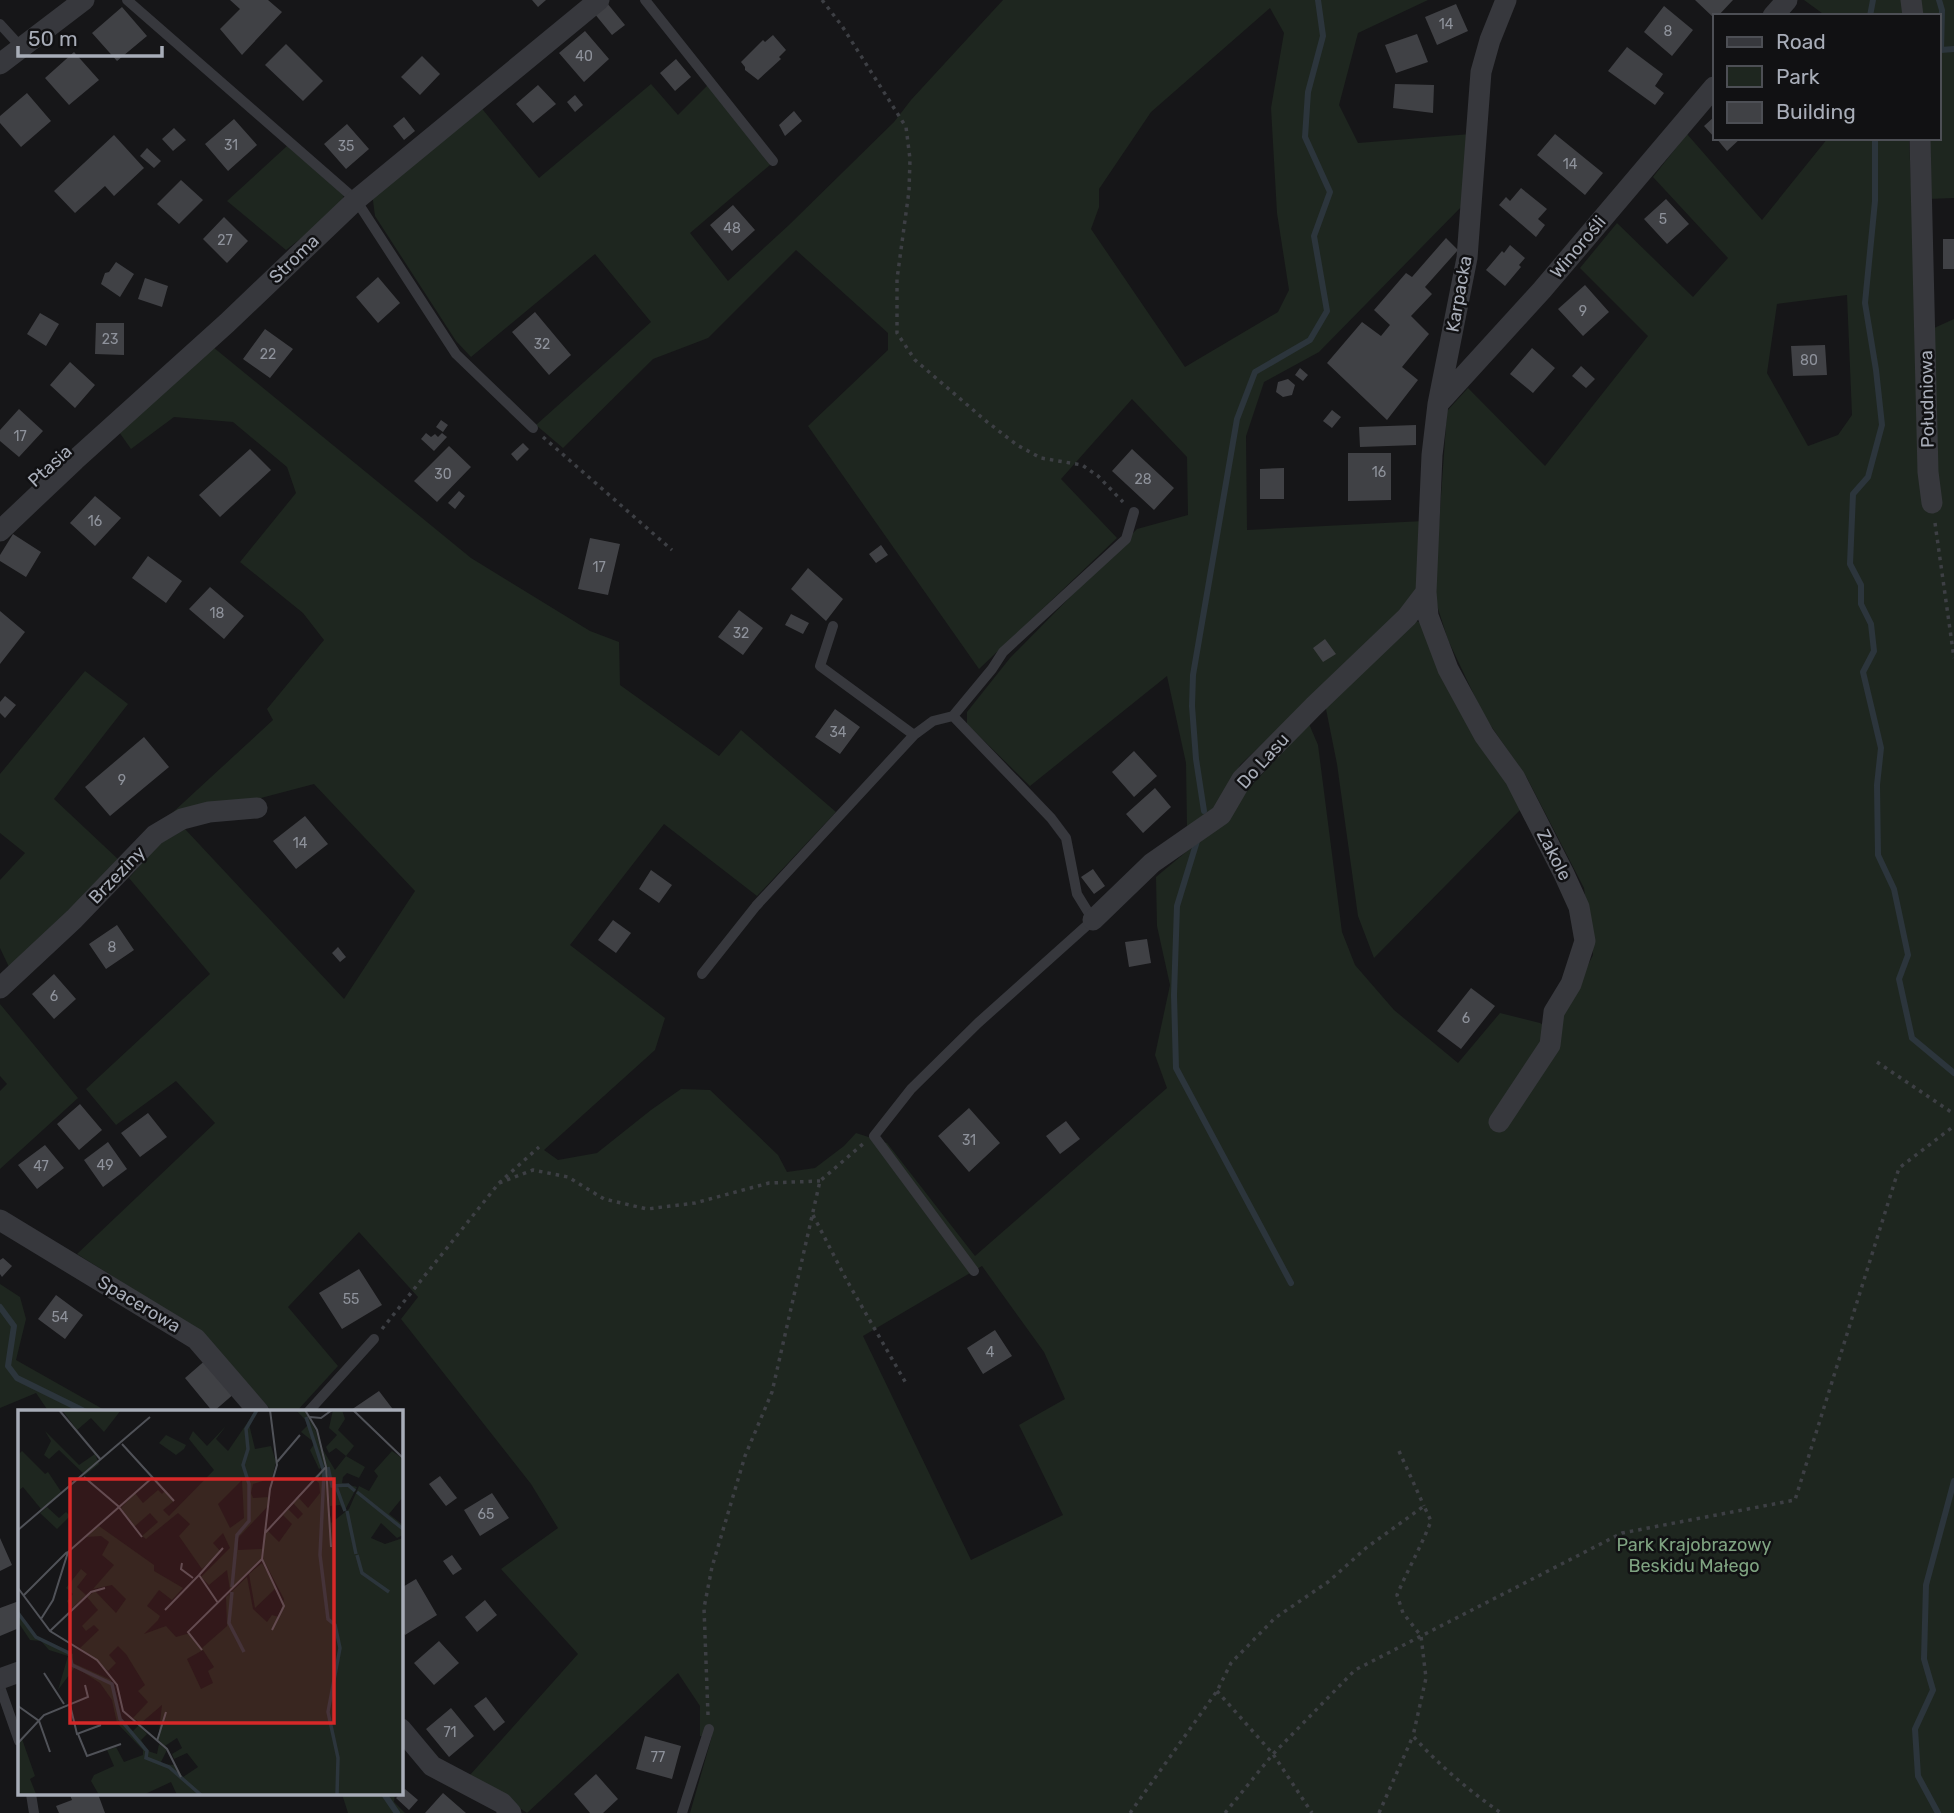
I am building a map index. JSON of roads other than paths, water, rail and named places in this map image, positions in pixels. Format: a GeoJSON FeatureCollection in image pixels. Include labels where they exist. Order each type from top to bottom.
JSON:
{"type":"FeatureCollection","features":[{"type":"Feature","properties":{"kind":"street"},"geometry":{"type":"LineString","coordinates":[[0,64],[84,0]]}},
{"type":"Feature","properties":{"kind":"street","name":"Stroma"},"geometry":{"type":"LineString","coordinates":[[0,531],[33,491],[227,323],[356,200],[599,0]]}},
{"type":"Feature","properties":{"kind":"street","name":"Karpacka"},"geometry":{"type":"LineString","coordinates":[[1426,592],[1432,455],[1438,404],[1467,258],[1481,72],[1506,0]]}},
{"type":"Feature","properties":{"kind":"street"},"geometry":{"type":"LineString","coordinates":[[1775,14],[1787,0]]}},
{"type":"Feature","properties":{"kind":"street","name":"Winorośli"},"geometry":{"type":"LineString","coordinates":[[1438,404],[1542,290],[1713,88]]}},
{"type":"Feature","properties":{"kind":"street","name":"Południowa"},"geometry":{"type":"LineString","coordinates":[[1920,140],[1928,472],[1932,503]]}},
{"type":"Feature","properties":{"kind":"street","name":"Ptasia"},"geometry":{"type":"LineString","coordinates":[[0,513],[33,491],[99,419]]}},
{"type":"Feature","properties":{"kind":"street","name":"Do Lasu"},"geometry":{"type":"LineString","coordinates":[[1093,920],[1152,863],[1222,815],[1242,779],[1407,617],[1426,592]]}},
{"type":"Feature","properties":{"kind":"street","name":"Zakole"},"geometry":{"type":"LineString","coordinates":[[1426,592],[1428,616],[1448,669],[1485,734],[1515,778],[1564,874],[1579,906],[1585,941],[1571,984],[1554,1012],[1550,1045],[1499,1122]]}},
{"type":"Feature","properties":{"kind":"street","name":"Brzeziny"},"geometry":{"type":"LineString","coordinates":[[0,988],[75,919],[155,835],[183,819],[209,812],[257,807]]}},
{"type":"Feature","properties":{"kind":"street","name":"Spacerowa"},"geometry":{"type":"LineString","coordinates":[[0,1220],[197,1339],[257,1410]]}},
{"type":"Feature","properties":{"kind":"street"},"geometry":{"type":"LineString","coordinates":[[0,1679],[18,1672]]}},
{"type":"Feature","properties":{"kind":"street"},"geometry":{"type":"LineString","coordinates":[[402,1730],[432,1766],[502,1804],[511,1813]]}},
{"type":"Feature","properties":{"kind":"lane"},"geometry":{"type":"LineString","coordinates":[[127,0],[356,200],[456,354],[533,428]]}},
{"type":"Feature","properties":{"kind":"lane"},"geometry":{"type":"LineString","coordinates":[[645,0],[773,161]]}},
{"type":"Feature","properties":{"kind":"lane"},"geometry":{"type":"LineString","coordinates":[[0,24],[21,47]]}},
{"type":"Feature","properties":{"kind":"lane"},"geometry":{"type":"LineString","coordinates":[[702,974],[756,906],[914,734],[933,721],[953,716],[1003,652],[1126,539],[1134,512]]}},
{"type":"Feature","properties":{"kind":"lane"},"geometry":{"type":"LineString","coordinates":[[833,626],[820,666],[914,734]]}},
{"type":"Feature","properties":{"kind":"lane"},"geometry":{"type":"LineString","coordinates":[[953,716],[1051,818],[1066,838],[1077,894],[1093,920],[978,1023],[911,1089],[874,1136],[974,1271]]}},
{"type":"Feature","properties":{"kind":"lane"},"geometry":{"type":"LineString","coordinates":[[309,1410],[374,1339]]}},
{"type":"Feature","properties":{"kind":"lane"},"geometry":{"type":"LineString","coordinates":[[0,1687],[18,1738]]}},
{"type":"Feature","properties":{"kind":"lane"},"geometry":{"type":"LineString","coordinates":[[682,1813],[709,1729]]}},
{"type":"Feature","properties":{"kind":"waterway"},"geometry":{"type":"LineString","coordinates":[[1204,811],[1196,759],[1192,706],[1193,675],[1237,419],[1255,372],[1310,340],[1327,311],[1314,236],[1330,192],[1305,137],[1308,92],[1323,36],[1318,0]]}},
{"type":"Feature","properties":{"kind":"waterway"},"geometry":{"type":"LineString","coordinates":[[1870,14],[1873,0]]}},
{"type":"Feature","properties":{"kind":"waterway"},"geometry":{"type":"LineString","coordinates":[[1939,0],[1942,10],[1941,50],[1954,49]]}},
{"type":"Feature","properties":{"kind":"waterway"},"geometry":{"type":"LineString","coordinates":[[1875,140],[1875,201],[1865,303],[1882,425],[1868,477],[1853,494],[1850,564],[1861,585],[1861,604],[1871,624],[1874,651],[1863,672],[1881,748],[1877,785],[1878,855],[1894,889],[1908,955],[1899,979],[1912,1038],[1954,1073]]}},
{"type":"Feature","properties":{"kind":"waterway"},"geometry":{"type":"LineString","coordinates":[[1197,841],[1177,906],[1174,995],[1176,1068],[1291,1283]]}},
{"type":"Feature","properties":{"kind":"waterway"},"geometry":{"type":"LineString","coordinates":[[0,1307],[14,1326],[8,1366],[17,1378],[82,1410]]}},
{"type":"Feature","properties":{"kind":"waterway"},"geometry":{"type":"LineString","coordinates":[[1938,1813],[1918,1776],[1915,1729],[1933,1690],[1924,1659],[1926,1585],[1954,1481]]}},
{"type":"Feature","properties":{"kind":"waterway"},"geometry":{"type":"LineString","coordinates":[[385,1796],[397,1813]]}},
{"type":"Feature","properties":{"kind":"park label","name":"Park Krajobrazowy Beskidu Małego"},"geometry":{"type":"Point","coordinates":[1694,1555]}}]}
